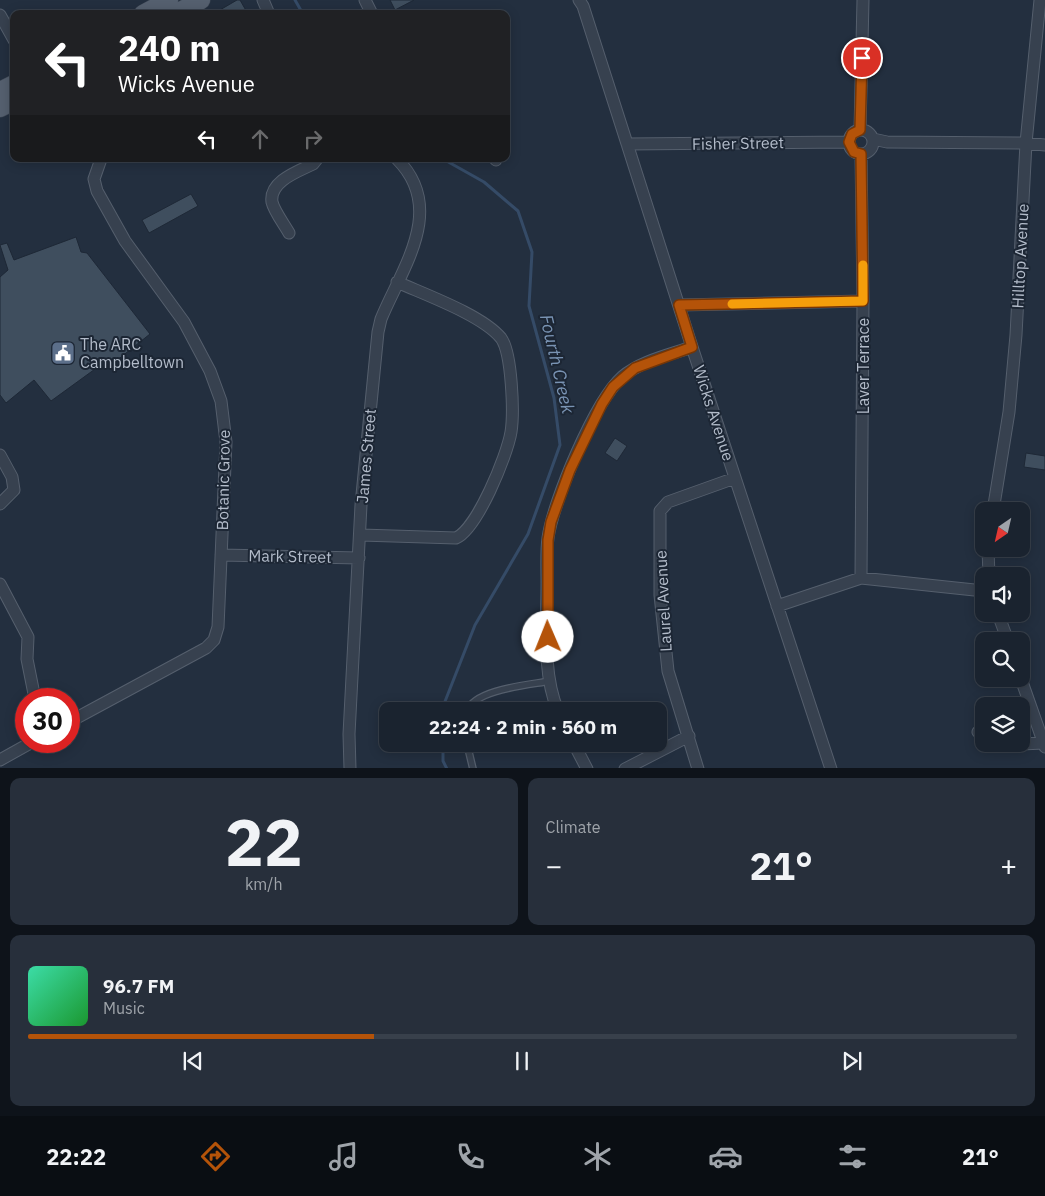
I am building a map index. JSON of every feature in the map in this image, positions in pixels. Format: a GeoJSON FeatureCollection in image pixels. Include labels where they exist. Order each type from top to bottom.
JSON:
{"type":"FeatureCollection","features":[{"type":"Feature","properties":{"kind":"main road"},"geometry":{"type":"LineString","coordinates":[[150,10],[169,0]]}},
{"type":"Feature","properties":{"kind":"main road"},"geometry":{"type":"LineString","coordinates":[[182,10],[201,0]]}},
{"type":"Feature","properties":{"kind":"street","name":"Wicks Avenue"},"geometry":{"type":"LineString","coordinates":[[578,0],[583,6],[692,347],[831,768]]}},
{"type":"Feature","properties":{"kind":"street"},"geometry":{"type":"LineString","coordinates":[[860,130],[863,0]]}},
{"type":"Feature","properties":{"kind":"street","name":"Hilltop Avenue"},"geometry":{"type":"LineString","coordinates":[[994,502],[1009,412],[1015,345],[1026,142],[1040,0]]}},
{"type":"Feature","properties":{"kind":"street"},"geometry":{"type":"LineString","coordinates":[[0,15],[10,33]]}},
{"type":"Feature","properties":{"kind":"street"},"geometry":{"type":"LineString","coordinates":[[873,139],[872,149],[865,154],[854,152],[849,142],[852,134],[860,130],[867,131],[873,139],[886,142],[1026,142],[1045,145]]}},
{"type":"Feature","properties":{"kind":"street","name":"Fisher Street"},"geometry":{"type":"LineString","coordinates":[[627,144],[849,142]]}},
{"type":"Feature","properties":{"kind":"street","name":"Laver Terrace"},"geometry":{"type":"LineString","coordinates":[[861,154],[863,301],[861,578]]}},
{"type":"Feature","properties":{"kind":"street","name":"Botanic Grove"},"geometry":{"type":"LineString","coordinates":[[80,716],[210,645],[216,635],[218,628],[226,442],[225,423],[216,386],[184,322],[125,241],[97,191],[94,179],[100,162]]}},
{"type":"Feature","properties":{"kind":"street"},"geometry":{"type":"LineString","coordinates":[[289,233],[272,202],[274,191],[280,182],[315,162]]}},
{"type":"Feature","properties":{"kind":"street","name":"James Street"},"geometry":{"type":"LineString","coordinates":[[350,768],[349,734],[361,535],[361,505],[378,332],[381,319],[415,245],[420,229],[420,203],[412,179],[406,167],[400,162]]}},
{"type":"Feature","properties":{"kind":"street"},"geometry":{"type":"LineString","coordinates":[[361,535],[456,538],[464,534],[475,517],[502,463],[511,432],[512,416],[508,364],[505,345],[499,337],[475,319],[398,282]]}},
{"type":"Feature","properties":{"kind":"street"},"geometry":{"type":"LineString","coordinates":[[679,305],[863,301]]}},
{"type":"Feature","properties":{"kind":"street"},"geometry":{"type":"LineString","coordinates":[[556,702],[550,681],[548,540],[554,509],[606,394],[635,368],[692,347]]}},
{"type":"Feature","properties":{"kind":"street"},"geometry":{"type":"LineString","coordinates":[[0,456],[12,477],[14,490],[0,504]]}},
{"type":"Feature","properties":{"kind":"street","name":"Laurel Avenue"},"geometry":{"type":"LineString","coordinates":[[698,768],[668,671],[660,595],[660,511],[668,502],[735,478]]}},
{"type":"Feature","properties":{"kind":"street","name":"Mark Street"},"geometry":{"type":"LineString","coordinates":[[221,555],[359,558]]}},
{"type":"Feature","properties":{"kind":"street"},"geometry":{"type":"LineString","coordinates":[[777,606],[861,578],[975,590]]}},
{"type":"Feature","properties":{"kind":"street"},"geometry":{"type":"LineString","coordinates":[[0,584],[28,637],[27,659],[33,688]]}},
{"type":"Feature","properties":{"kind":"street"},"geometry":{"type":"LineString","coordinates":[[1024,687],[1044,745],[1030,744]]}},
{"type":"Feature","properties":{"kind":"street"},"geometry":{"type":"LineString","coordinates":[[625,768],[689,736]]}},
{"type":"Feature","properties":{"kind":"street"},"geometry":{"type":"LineString","coordinates":[[0,760],[15,752]]}},
{"type":"Feature","properties":{"kind":"street"},"geometry":{"type":"LineString","coordinates":[[578,752],[587,768]]}},
{"type":"Feature","properties":{"kind":"lane"},"geometry":{"type":"LineString","coordinates":[[472,702],[496,691],[550,681]]}},
{"type":"Feature","properties":{"kind":"lane"},"geometry":{"type":"LineString","coordinates":[[469,752],[473,768]]}},
{"type":"Feature","properties":{"kind":"building"},"geometry":{"type":"Polygon","coordinates":[[[240,0],[246,10],[220,10],[240,0]]]}},
{"type":"Feature","properties":{"kind":"building"},"geometry":{"type":"Polygon","coordinates":[[[390,0],[414,0],[395,10],[390,0]]]}},
{"type":"Feature","properties":{"kind":"building"},"geometry":{"type":"Polygon","coordinates":[[[191,194],[198,206],[149,233],[142,220],[191,194]]]}},
{"type":"Feature","properties":{"kind":"building"},"geometry":{"type":"Polygon","coordinates":[[[76,237],[81,252],[87,253],[150,334],[106,369],[102,364],[51,401],[34,380],[6,403],[0,395],[0,277],[8,270],[0,245],[7,243],[14,260],[76,237]]]}},
{"type":"Feature","properties":{"kind":"building"},"geometry":{"type":"Polygon","coordinates":[[[615,438],[627,446],[617,461],[605,453],[615,438]]]}},
{"type":"Feature","properties":{"kind":"building"},"geometry":{"type":"Polygon","coordinates":[[[1026,453],[1045,456],[1045,470],[1024,467],[1026,453]]]}},
{"type":"Feature","properties":{"kind":"waterway","name":"Fourth Creek"},"geometry":{"type":"LineString","coordinates":[[295,0],[301,10]]}},
{"type":"Feature","properties":{"kind":"waterway","name":"Fourth Creek"},"geometry":{"type":"LineString","coordinates":[[445,702],[475,625],[528,534],[560,445],[554,398],[529,306],[532,252],[518,211],[484,182],[448,162]]}},
{"type":"Feature","properties":{"kind":"waterway","name":"Fourth Creek"},"geometry":{"type":"LineString","coordinates":[[443,752],[443,761],[446,768]]}},
{"type":"Feature","properties":{"kind":"slow traffic"},"geometry":{"type":"LineString","coordinates":[[732,304],[863,301],[863,265]]}},
{"type":"Feature","properties":{"kind":"place","name":"The ARC Campbelltown"},"geometry":{"type":"Point","coordinates":[63,353]}},
{"type":"Feature","properties":{"kind":"route"},"geometry":{"type":"LineString","coordinates":[[548,637],[548,540],[554,509],[606,394],[635,368],[692,347],[679,305],[863,301],[861,154],[854,152],[849,145],[852,134],[860,130],[862,115],[862,58]]}}]}
